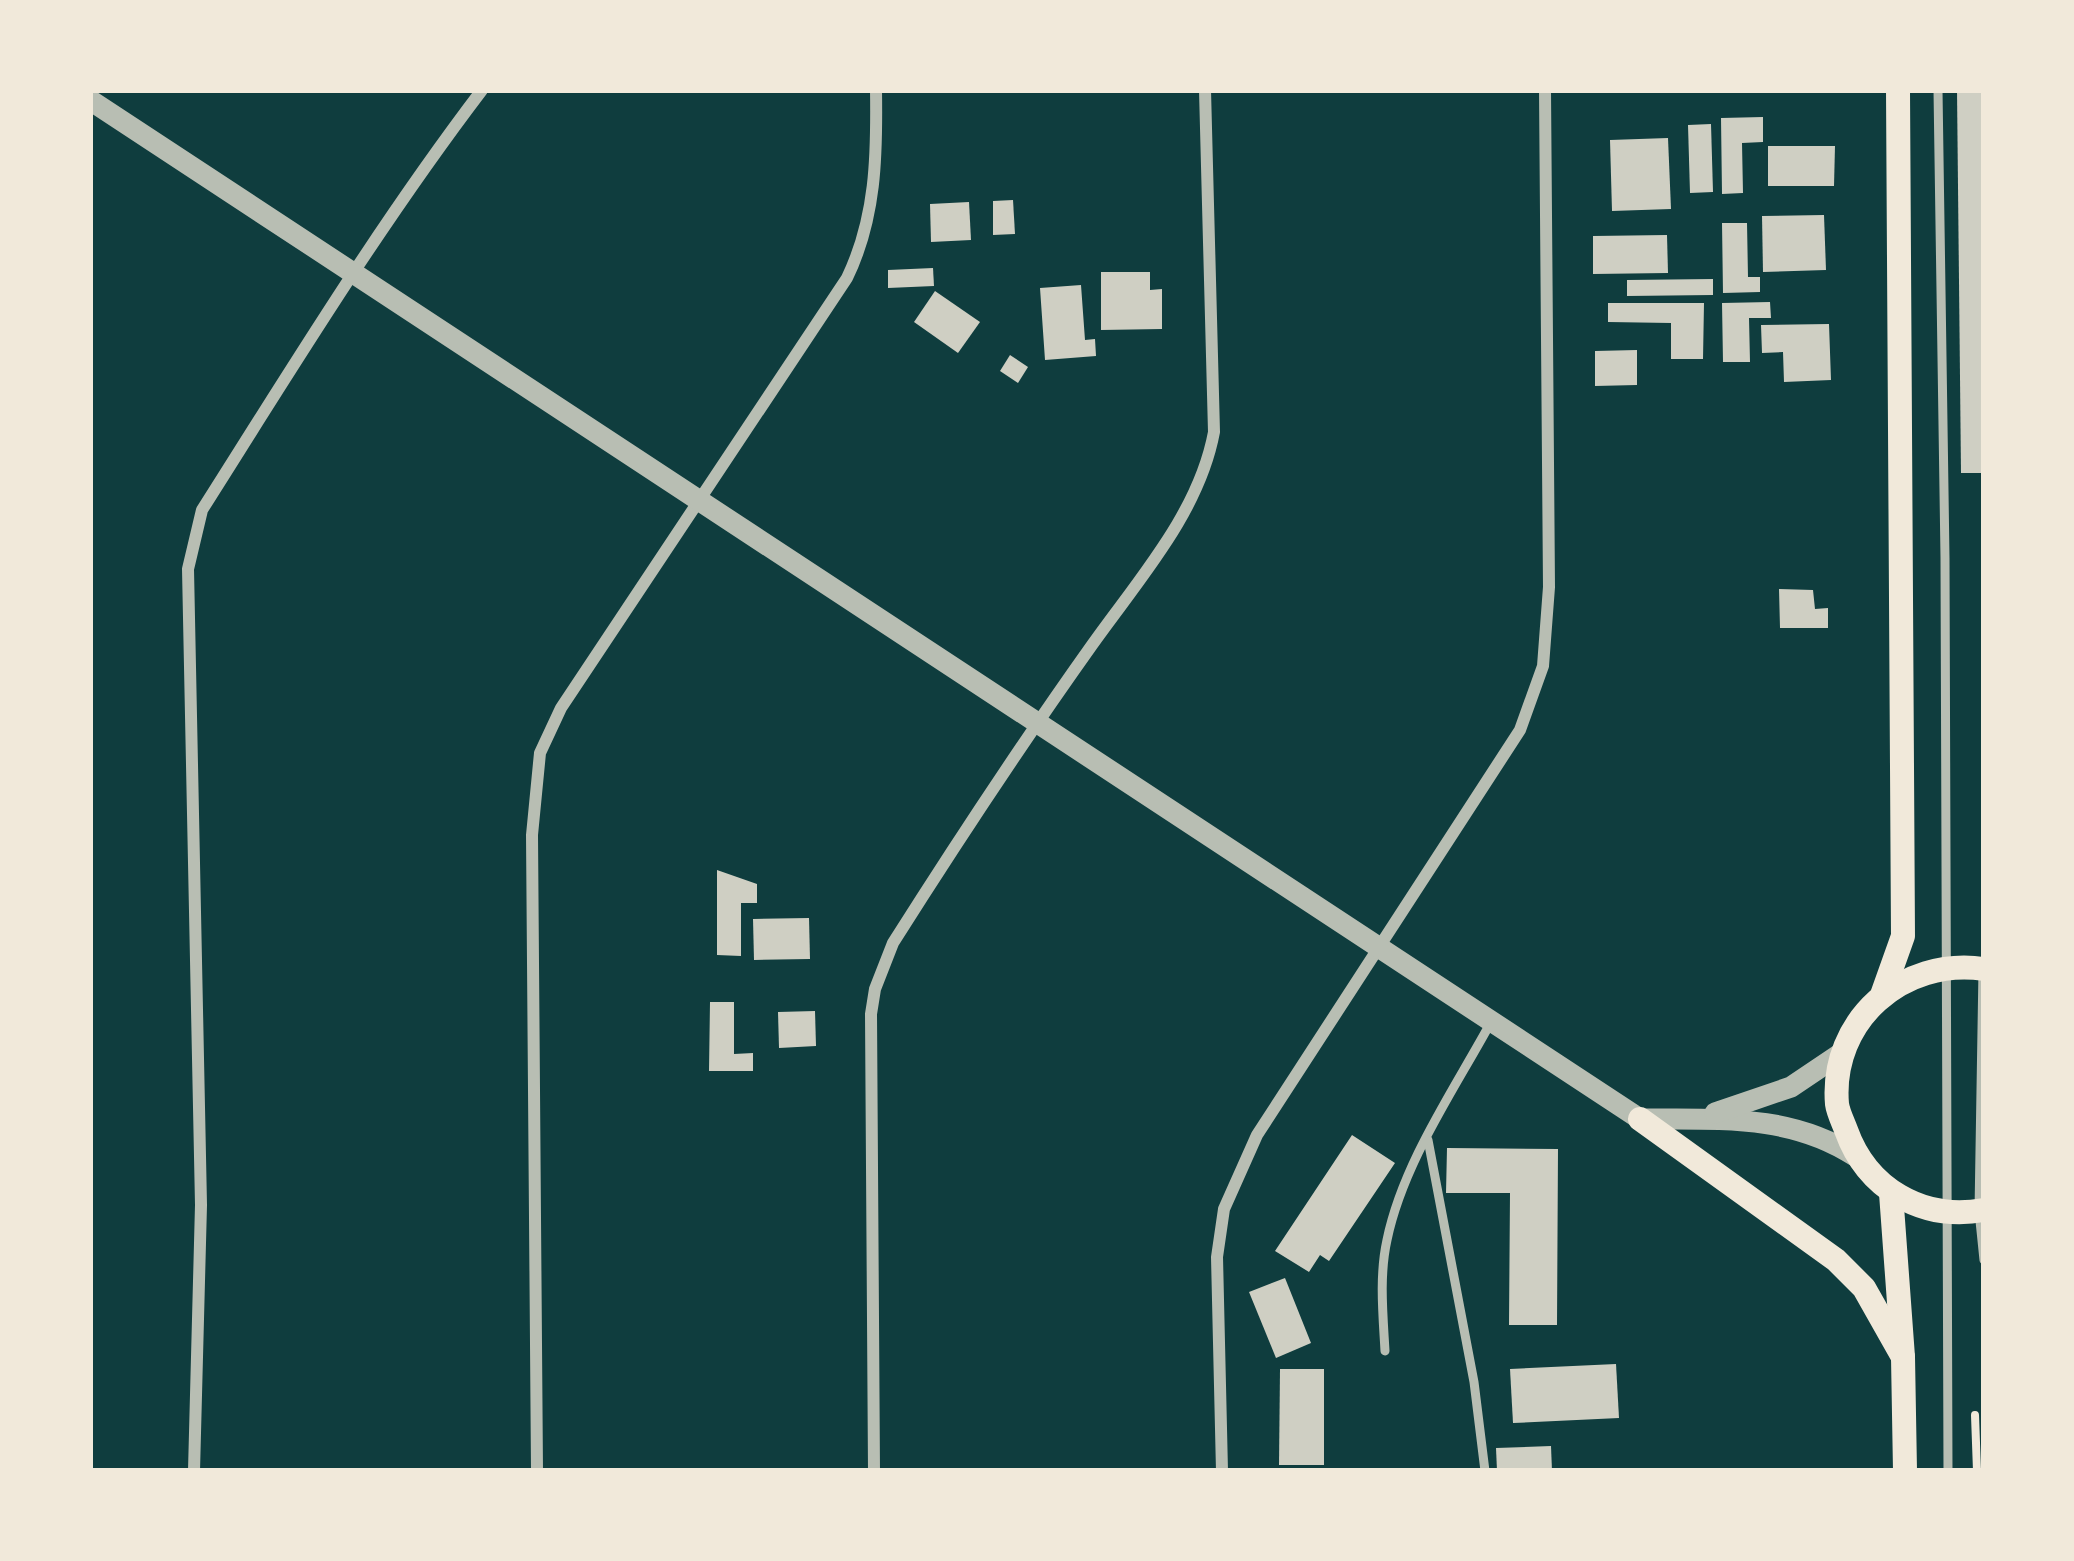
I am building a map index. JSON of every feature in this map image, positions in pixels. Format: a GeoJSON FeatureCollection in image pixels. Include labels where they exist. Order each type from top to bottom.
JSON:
{"type":"FeatureCollection","features":[{"type":"Feature","properties":{"kind":"main road"},"geometry":{"type":"LineString","coordinates":[[1882,995],[1903,936],[1898,90]]}},
{"type":"Feature","properties":{"kind":"main road"},"geometry":{"type":"LineString","coordinates":[[1982,1210],[1946,1212],[1917,1206],[1891,1192],[1855,1156],[1838,1105],[1843,1052],[1858,1021],[1882,995],[1912,976],[1946,967],[1983,969]]}},
{"type":"Feature","properties":{"kind":"main road"},"geometry":{"type":"LineString","coordinates":[[1640,1119],[1836,1261],[1864,1288],[1903,1357]]}},
{"type":"Feature","properties":{"kind":"main road"},"geometry":{"type":"LineString","coordinates":[[1891,1192],[1903,1357],[1905,1471]]}},
{"type":"Feature","properties":{"kind":"street"},"geometry":{"type":"LineString","coordinates":[[194,1471],[201,1205],[188,569],[202,509],[353,273],[482,90]]}},
{"type":"Feature","properties":{"kind":"street"},"geometry":{"type":"LineString","coordinates":[[537,1471],[532,859],[540,753],[561,708],[847,278],[863,244],[877,169],[876,90]]}},
{"type":"Feature","properties":{"kind":"street"},"geometry":{"type":"LineString","coordinates":[[874,1471],[870,1071],[874,989],[893,943],[1166,539],[1209,459],[1214,432],[1205,90]]}},
{"type":"Feature","properties":{"kind":"street"},"geometry":{"type":"LineString","coordinates":[[1222,1471],[1217,1257],[1224,1209],[1257,1135],[1520,730],[1543,666],[1549,587],[1545,90]]}},
{"type":"Feature","properties":{"kind":"street"},"geometry":{"type":"LineString","coordinates":[[90,100],[1640,1119],[1770,1123],[1825,1136],[1855,1156]]}},
{"type":"Feature","properties":{"kind":"street"},"geometry":{"type":"LineString","coordinates":[[1698,1120],[1791,1087],[1843,1052]]}},
{"type":"Feature","properties":{"kind":"lane"},"geometry":{"type":"LineString","coordinates":[[1938,90],[1948,1471]]}},
{"type":"Feature","properties":{"kind":"lane"},"geometry":{"type":"LineString","coordinates":[[1984,958],[1984,1260]]}},
{"type":"Feature","properties":{"kind":"lane"},"geometry":{"type":"LineString","coordinates":[[1385,1352],[1382,1288],[1386,1242],[1396,1207],[1491,1022]]}},
{"type":"Feature","properties":{"kind":"lane"},"geometry":{"type":"LineString","coordinates":[[1428,1140],[1474,1382],[1485,1471]]}},
{"type":"Feature","properties":{"kind":"path"},"geometry":{"type":"LineString","coordinates":[[1975,1415],[1977,1471]]}},
{"type":"Feature","properties":{"kind":"building"},"geometry":{"type":"Polygon","coordinates":[[[1957,90],[1984,90],[1984,473],[1961,473],[1957,90]]]}},
{"type":"Feature","properties":{"kind":"building"},"geometry":{"type":"Polygon","coordinates":[[[1763,117],[1763,142],[1742,143],[1743,193],[1722,194],[1721,118],[1763,117]]]}},
{"type":"Feature","properties":{"kind":"building"},"geometry":{"type":"Polygon","coordinates":[[[1711,124],[1713,192],[1690,193],[1688,125],[1711,124]]]}},
{"type":"Feature","properties":{"kind":"building"},"geometry":{"type":"Polygon","coordinates":[[[1668,138],[1671,209],[1612,211],[1610,140],[1668,138]]]}},
{"type":"Feature","properties":{"kind":"building"},"geometry":{"type":"Polygon","coordinates":[[[1768,146],[1835,146],[1834,186],[1768,186],[1768,146]]]}},
{"type":"Feature","properties":{"kind":"building"},"geometry":{"type":"Polygon","coordinates":[[[1013,200],[1015,234],[993,235],[993,201],[1013,200]]]}},
{"type":"Feature","properties":{"kind":"building"},"geometry":{"type":"Polygon","coordinates":[[[969,202],[971,240],[931,242],[930,204],[969,202]]]}},
{"type":"Feature","properties":{"kind":"building"},"geometry":{"type":"Polygon","coordinates":[[[1824,215],[1826,270],[1763,272],[1762,216],[1824,215]]]}},
{"type":"Feature","properties":{"kind":"building"},"geometry":{"type":"Polygon","coordinates":[[[1722,223],[1747,223],[1748,277],[1760,277],[1760,292],[1723,293],[1722,223]]]}},
{"type":"Feature","properties":{"kind":"building"},"geometry":{"type":"Polygon","coordinates":[[[1667,235],[1668,273],[1593,274],[1593,236],[1667,235]]]}},
{"type":"Feature","properties":{"kind":"building"},"geometry":{"type":"Polygon","coordinates":[[[933,268],[934,286],[888,288],[888,270],[933,268]]]}},
{"type":"Feature","properties":{"kind":"building"},"geometry":{"type":"Polygon","coordinates":[[[1101,272],[1150,272],[1150,290],[1162,289],[1162,329],[1101,330],[1101,272]]]}},
{"type":"Feature","properties":{"kind":"building"},"geometry":{"type":"Polygon","coordinates":[[[1713,279],[1713,295],[1627,296],[1627,280],[1713,279]]]}},
{"type":"Feature","properties":{"kind":"building"},"geometry":{"type":"Polygon","coordinates":[[[1081,285],[1085,340],[1095,339],[1096,356],[1045,360],[1040,288],[1081,285]]]}},
{"type":"Feature","properties":{"kind":"building"},"geometry":{"type":"Polygon","coordinates":[[[935,291],[980,322],[958,353],[914,322],[935,291]]]}},
{"type":"Feature","properties":{"kind":"building"},"geometry":{"type":"Polygon","coordinates":[[[1770,302],[1771,318],[1749,318],[1750,362],[1723,362],[1722,303],[1770,302]]]}},
{"type":"Feature","properties":{"kind":"building"},"geometry":{"type":"Polygon","coordinates":[[[1608,303],[1704,303],[1703,359],[1671,359],[1671,323],[1608,322],[1608,303]]]}},
{"type":"Feature","properties":{"kind":"building"},"geometry":{"type":"Polygon","coordinates":[[[1829,324],[1831,380],[1784,382],[1783,352],[1762,353],[1761,325],[1829,324]]]}},
{"type":"Feature","properties":{"kind":"building"},"geometry":{"type":"Polygon","coordinates":[[[1637,350],[1637,385],[1595,386],[1595,351],[1637,350]]]}},
{"type":"Feature","properties":{"kind":"building"},"geometry":{"type":"Polygon","coordinates":[[[1010,355],[1028,367],[1018,383],[1000,371],[1010,355]]]}},
{"type":"Feature","properties":{"kind":"building"},"geometry":{"type":"Polygon","coordinates":[[[1779,589],[1813,590],[1815,609],[1828,608],[1828,628],[1780,628],[1779,589]]]}},
{"type":"Feature","properties":{"kind":"building"},"geometry":{"type":"Polygon","coordinates":[[[717,870],[757,884],[757,903],[741,903],[741,956],[717,955],[717,870]]]}},
{"type":"Feature","properties":{"kind":"building"},"geometry":{"type":"Polygon","coordinates":[[[809,918],[810,959],[754,960],[753,919],[809,918]]]}},
{"type":"Feature","properties":{"kind":"building"},"geometry":{"type":"Polygon","coordinates":[[[710,1002],[734,1002],[734,1054],[753,1053],[753,1071],[709,1071],[710,1002]]]}},
{"type":"Feature","properties":{"kind":"building"},"geometry":{"type":"Polygon","coordinates":[[[815,1011],[816,1046],[779,1048],[778,1012],[815,1011]]]}},
{"type":"Feature","properties":{"kind":"building"},"geometry":{"type":"Polygon","coordinates":[[[1352,1135],[1395,1163],[1329,1261],[1320,1255],[1309,1272],[1275,1251],[1352,1135]]]}},
{"type":"Feature","properties":{"kind":"building"},"geometry":{"type":"Polygon","coordinates":[[[1447,1148],[1558,1149],[1557,1325],[1509,1325],[1510,1193],[1446,1193],[1447,1148]]]}},
{"type":"Feature","properties":{"kind":"building"},"geometry":{"type":"Polygon","coordinates":[[[1285,1278],[1311,1343],[1276,1358],[1249,1292],[1285,1278]]]}},
{"type":"Feature","properties":{"kind":"building"},"geometry":{"type":"Polygon","coordinates":[[[1616,1364],[1619,1418],[1513,1423],[1510,1369],[1616,1364]]]}},
{"type":"Feature","properties":{"kind":"building"},"geometry":{"type":"Polygon","coordinates":[[[1280,1369],[1324,1369],[1324,1465],[1279,1465],[1280,1369]]]}},
{"type":"Feature","properties":{"kind":"building"},"geometry":{"type":"Polygon","coordinates":[[[1551,1446],[1552,1471],[1497,1471],[1496,1448],[1551,1446]]]}}]}
